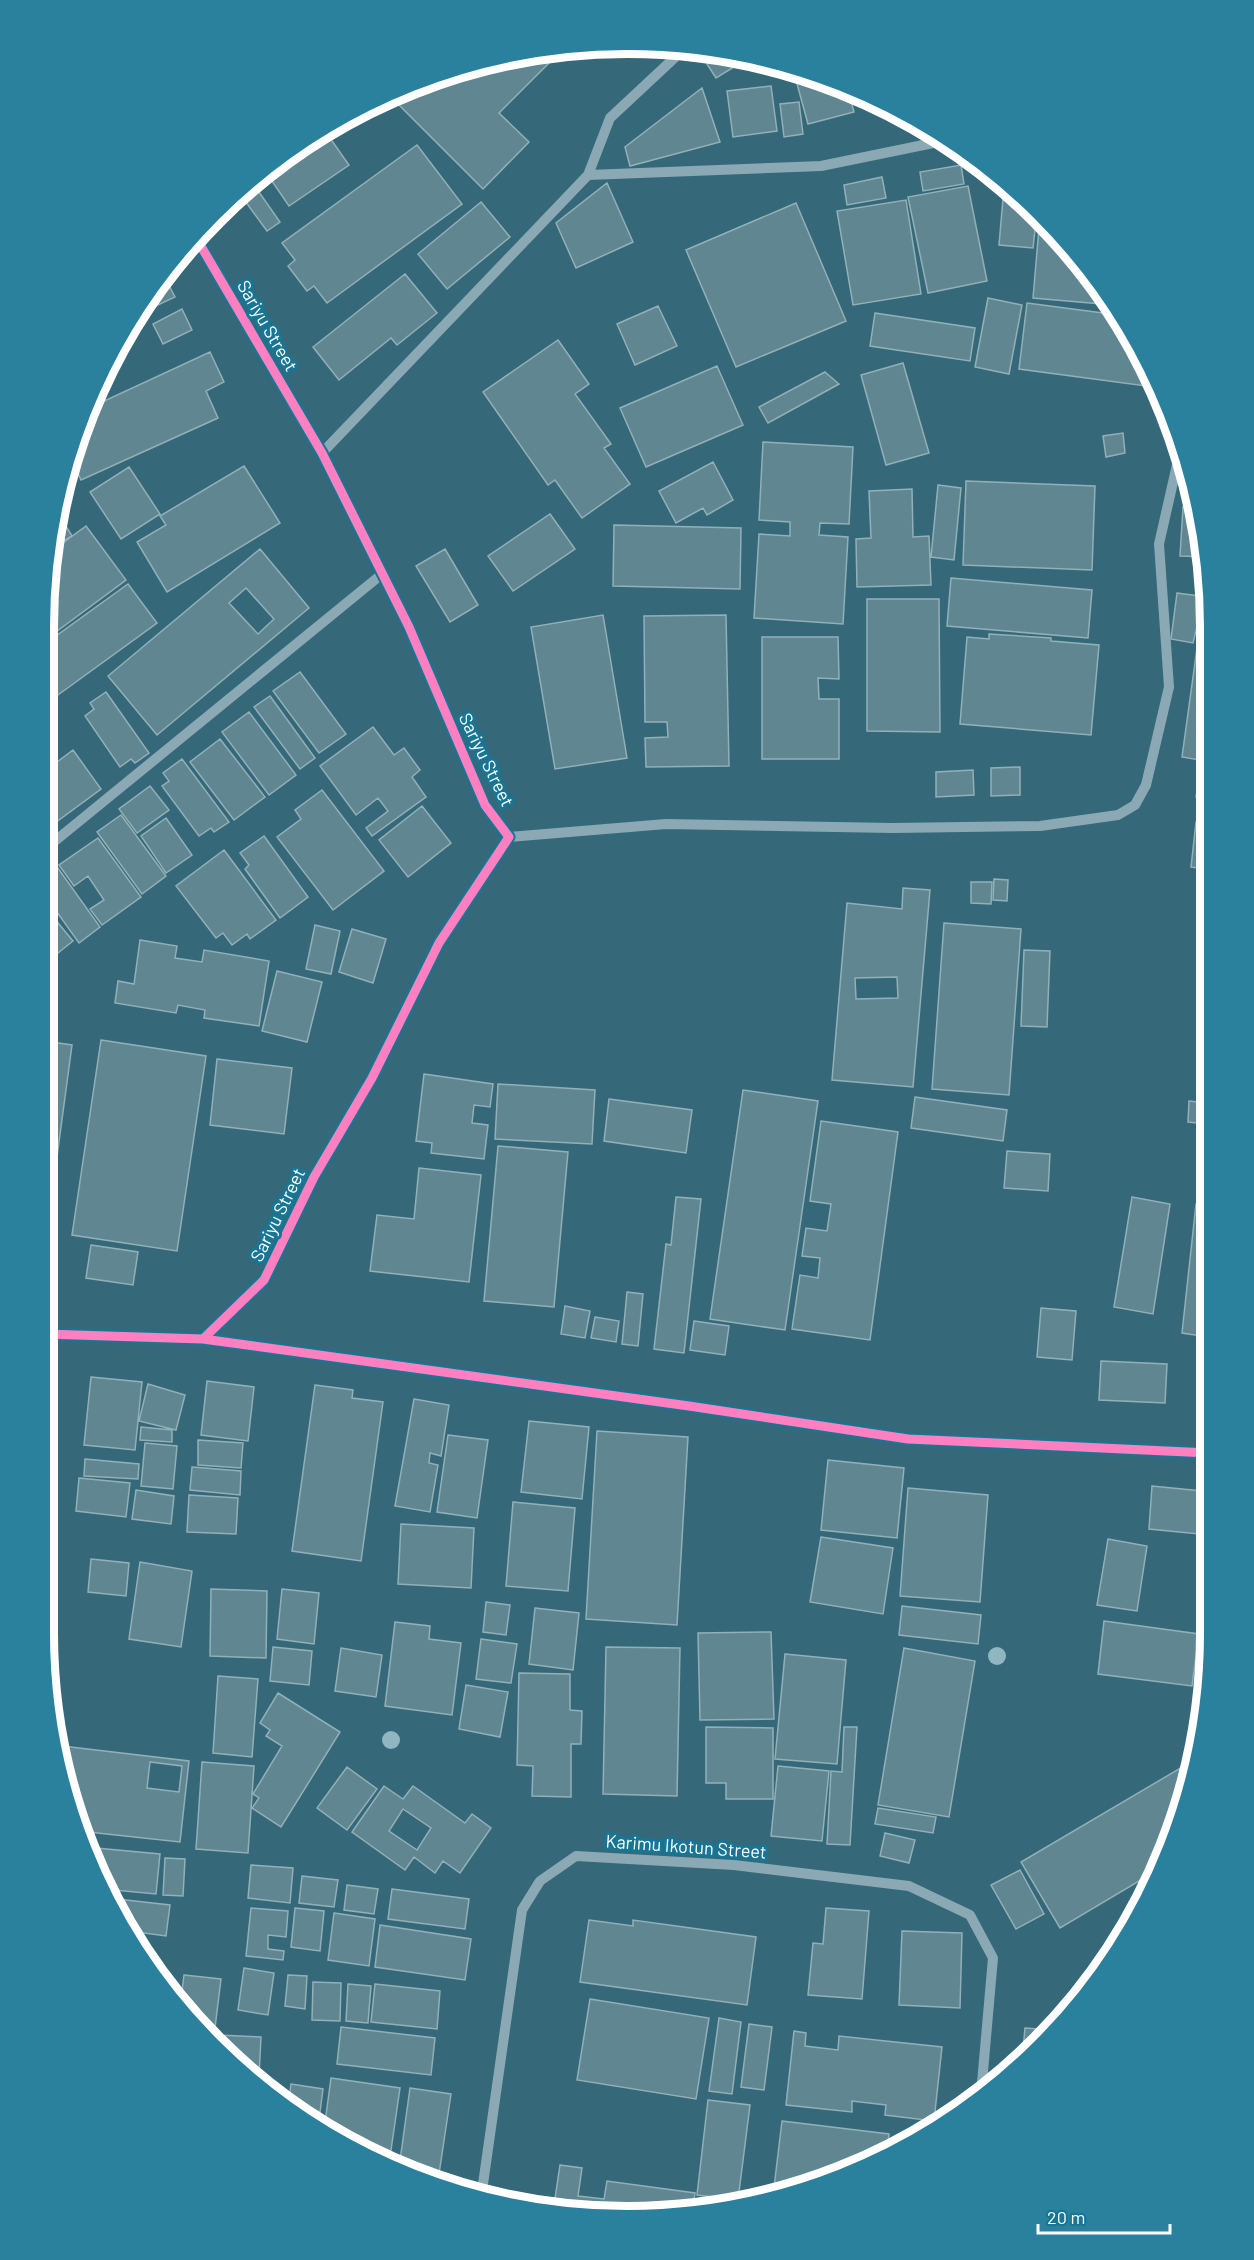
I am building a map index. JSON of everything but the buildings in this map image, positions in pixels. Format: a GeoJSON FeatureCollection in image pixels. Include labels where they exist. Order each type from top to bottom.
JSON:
{"type":"FeatureCollection","features":[{"type":"Feature","properties":{"kind":"street"},"geometry":{"type":"LineString","coordinates":[[322,453],[588,176],[610,118],[676,56]]}},
{"type":"Feature","properties":{"kind":"street"},"geometry":{"type":"LineString","coordinates":[[588,176],[821,166],[933,143]]}},
{"type":"Feature","properties":{"kind":"street","name":"Sariyu Street"},"geometry":{"type":"LineString","coordinates":[[200,245],[322,453],[409,627],[485,805],[509,837],[439,943],[372,1078],[314,1177],[264,1280],[203,1339]]}},
{"type":"Feature","properties":{"kind":"street"},"geometry":{"type":"LineString","coordinates":[[509,837],[666,824],[893,828],[1040,826],[1118,815],[1135,805],[1146,785],[1169,687],[1160,544],[1177,467]]}},
{"type":"Feature","properties":{"kind":"street"},"geometry":{"type":"LineString","coordinates":[[54,842],[382,574]]}},
{"type":"Feature","properties":{"kind":"street"},"geometry":{"type":"LineString","coordinates":[[54,1334],[203,1339],[689,1406],[908,1439],[1200,1453]]}},
{"type":"Feature","properties":{"kind":"street","name":"Karimu Ikotun Street"},"geometry":{"type":"LineString","coordinates":[[483,2187],[522,1910],[540,1881],[576,1856],[734,1865],[909,1886],[970,1915],[993,1958],[982,2083]]}},
{"type":"Feature","properties":{"kind":"cycle path"},"geometry":{"type":"LineString","coordinates":[[200,245],[322,453],[409,627],[485,805],[509,837],[439,943],[372,1078],[314,1177],[264,1280],[203,1339]]}},
{"type":"Feature","properties":{"kind":"cycle path"},"geometry":{"type":"LineString","coordinates":[[54,1334],[203,1339],[689,1406],[908,1439],[1200,1453]]}}]}
